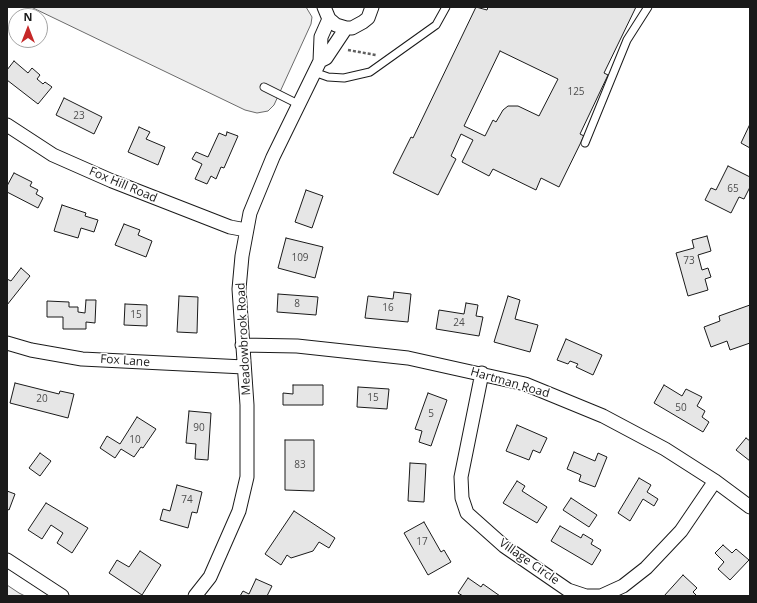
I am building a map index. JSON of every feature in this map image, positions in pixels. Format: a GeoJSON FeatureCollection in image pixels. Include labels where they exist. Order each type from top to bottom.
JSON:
{"type":"FeatureCollection","features":[{"type":"Feature","properties":{"kind":"street"},"geometry":{"type":"LineString","coordinates":[[324,7],[329,19],[336,25],[346,28],[352,28],[364,22],[368,18],[372,7]]}},
{"type":"Feature","properties":{"kind":"street","name":"Meadowbrook Road"},"geometry":{"type":"LineString","coordinates":[[317,67],[321,37],[329,19]]}},
{"type":"Feature","properties":{"kind":"street","name":"Meadowbrook Road"},"geometry":{"type":"LineString","coordinates":[[195,596],[210,577],[239,511],[247,477],[247,405],[239,289],[246,230],[250,213],[273,157],[317,67],[326,58],[346,28]]}},
{"type":"Feature","properties":{"kind":"street","name":"Fox Hill Road"},"geometry":{"type":"LineString","coordinates":[[7,125],[53,155],[112,181],[209,220],[230,227],[246,230]]}},
{"type":"Feature","properties":{"kind":"street","name":"Fox Lane"},"geometry":{"type":"LineString","coordinates":[[7,343],[31,350],[82,358],[244,367]]}},
{"type":"Feature","properties":{"kind":"street","name":"Hartman Road"},"geometry":{"type":"LineString","coordinates":[[242,344],[297,346],[408,358],[482,373],[525,384],[603,416],[666,449],[715,481],[750,507]]}},
{"type":"Feature","properties":{"kind":"street","name":"Village Circle"},"geometry":{"type":"LineString","coordinates":[[482,373],[461,477],[462,498],[467,513],[504,546],[568,590],[586,596],[601,596],[623,586],[646,568],[681,531],[715,481]]}},
{"type":"Feature","properties":{"kind":"street"},"geometry":{"type":"LineString","coordinates":[[7,560],[62,596]]}},
{"type":"Feature","properties":{"kind":"lane"},"geometry":{"type":"LineString","coordinates":[[317,67],[328,76],[344,78],[370,72],[436,25],[446,7]]}},
{"type":"Feature","properties":{"kind":"lane"},"geometry":{"type":"LineString","coordinates":[[585,144],[627,40],[648,7]]}},
{"type":"Feature","properties":{"kind":"lane"},"geometry":{"type":"LineString","coordinates":[[264,87],[298,104]]}},
{"type":"Feature","properties":{"kind":"path"},"geometry":{"type":"LineString","coordinates":[[342,48],[367,52],[379,56]]}},
{"type":"Feature","properties":{"kind":"shaded area"},"geometry":{"type":"Polygon","coordinates":[[[31,7],[306,7],[312,17],[311,24],[274,105],[268,111],[257,113],[245,110],[48,15],[48,8],[31,7]]]}},
{"type":"Feature","properties":{"kind":"shaded area"},"geometry":{"type":"Polygon","coordinates":[[[7,585],[19,593],[25,596],[7,596],[7,585]]]}},
{"type":"Feature","properties":{"kind":"building"},"geometry":{"type":"Polygon","coordinates":[[[476,7],[487,10],[488,7],[636,7],[604,73],[608,75],[580,134],[584,136],[559,187],[541,178],[536,190],[493,169],[489,176],[462,162],[473,140],[461,134],[451,156],[456,159],[438,195],[393,173],[411,137],[413,138],[476,7]],[[500,51],[464,126],[485,136],[493,120],[496,122],[503,110],[508,106],[518,106],[539,116],[558,79],[500,51]]]}},
{"type":"Feature","properties":{"kind":"building"},"geometry":{"type":"Polygon","coordinates":[[[14,61],[28,73],[32,68],[40,75],[37,79],[43,84],[45,82],[52,87],[38,104],[7,80],[7,70],[14,61]]]}},
{"type":"Feature","properties":{"kind":"building"},"geometry":{"type":"Polygon","coordinates":[[[64,98],[102,117],[94,134],[56,115],[64,98]]]}},
{"type":"Feature","properties":{"kind":"building"},"geometry":{"type":"Polygon","coordinates":[[[750,124],[750,148],[741,143],[750,124]]]}},
{"type":"Feature","properties":{"kind":"building"},"geometry":{"type":"Polygon","coordinates":[[[139,127],[150,132],[146,139],[165,147],[158,165],[128,152],[139,127]]]}},
{"type":"Feature","properties":{"kind":"building"},"geometry":{"type":"Polygon","coordinates":[[[227,132],[238,136],[224,168],[221,167],[216,179],[211,176],[207,184],[195,179],[202,164],[192,159],[196,152],[208,157],[219,133],[226,136],[227,132]]]}},
{"type":"Feature","properties":{"kind":"building"},"geometry":{"type":"Polygon","coordinates":[[[728,166],[750,177],[750,187],[744,199],[739,197],[731,213],[705,200],[711,188],[716,190],[728,166]]]}},
{"type":"Feature","properties":{"kind":"building"},"geometry":{"type":"Polygon","coordinates":[[[14,173],[32,182],[30,186],[38,190],[36,194],[43,198],[38,208],[7,192],[7,186],[14,173]]]}},
{"type":"Feature","properties":{"kind":"building"},"geometry":{"type":"Polygon","coordinates":[[[306,190],[323,196],[312,228],[295,222],[306,190]]]}},
{"type":"Feature","properties":{"kind":"building"},"geometry":{"type":"Polygon","coordinates":[[[62,205],[86,213],[85,216],[98,220],[94,232],[81,228],[78,238],[54,231],[62,205]]]}},
{"type":"Feature","properties":{"kind":"building"},"geometry":{"type":"Polygon","coordinates":[[[124,224],[140,230],[138,235],[152,241],[146,257],[115,245],[124,224]]]}},
{"type":"Feature","properties":{"kind":"building"},"geometry":{"type":"Polygon","coordinates":[[[707,236],[711,251],[698,255],[702,270],[708,268],[711,277],[705,279],[708,290],[688,296],[676,253],[694,248],[692,240],[707,236]]]}},
{"type":"Feature","properties":{"kind":"building"},"geometry":{"type":"Polygon","coordinates":[[[286,238],[323,247],[315,278],[278,268],[286,238]]]}},
{"type":"Feature","properties":{"kind":"building"},"geometry":{"type":"Polygon","coordinates":[[[21,268],[30,276],[7,305],[7,279],[11,281],[21,268]]]}},
{"type":"Feature","properties":{"kind":"building"},"geometry":{"type":"Polygon","coordinates":[[[394,292],[411,294],[408,322],[365,318],[368,296],[393,299],[394,292]]]}},
{"type":"Feature","properties":{"kind":"building"},"geometry":{"type":"Polygon","coordinates":[[[278,294],[318,297],[316,315],[277,312],[278,294]]]}},
{"type":"Feature","properties":{"kind":"building"},"geometry":{"type":"Polygon","coordinates":[[[179,296],[198,297],[197,333],[177,332],[179,296]]]}},
{"type":"Feature","properties":{"kind":"building"},"geometry":{"type":"Polygon","coordinates":[[[508,296],[520,300],[515,319],[538,325],[530,352],[494,342],[508,296]]]}},
{"type":"Feature","properties":{"kind":"building"},"geometry":{"type":"Polygon","coordinates":[[[86,300],[96,300],[95,323],[86,322],[86,329],[63,329],[63,317],[47,317],[47,301],[69,302],[69,307],[78,307],[78,312],[85,313],[86,300]]]}},
{"type":"Feature","properties":{"kind":"building"},"geometry":{"type":"Polygon","coordinates":[[[466,303],[478,305],[476,316],[483,317],[479,336],[436,329],[439,310],[464,314],[466,303]]]}},
{"type":"Feature","properties":{"kind":"building"},"geometry":{"type":"Polygon","coordinates":[[[125,304],[147,305],[147,326],[124,325],[125,304]]]}},
{"type":"Feature","properties":{"kind":"building"},"geometry":{"type":"Polygon","coordinates":[[[750,305],[750,343],[730,350],[727,341],[711,347],[704,327],[720,321],[719,316],[750,305]]]}},
{"type":"Feature","properties":{"kind":"building"},"geometry":{"type":"Polygon","coordinates":[[[566,339],[602,355],[593,375],[576,367],[578,364],[570,361],[568,364],[557,360],[566,339]]]}},
{"type":"Feature","properties":{"kind":"building"},"geometry":{"type":"Polygon","coordinates":[[[15,383],[59,394],[60,391],[74,394],[68,418],[10,403],[15,383]]]}},
{"type":"Feature","properties":{"kind":"building"},"geometry":{"type":"Polygon","coordinates":[[[293,385],[323,385],[323,405],[283,405],[283,393],[293,394],[293,385]]]}},
{"type":"Feature","properties":{"kind":"building"},"geometry":{"type":"Polygon","coordinates":[[[664,385],[682,396],[686,389],[702,397],[697,406],[705,411],[702,417],[709,422],[703,432],[654,403],[664,385]]]}},
{"type":"Feature","properties":{"kind":"building"},"geometry":{"type":"Polygon","coordinates":[[[358,387],[389,389],[387,409],[357,407],[358,387]]]}},
{"type":"Feature","properties":{"kind":"building"},"geometry":{"type":"Polygon","coordinates":[[[428,393],[447,400],[431,446],[419,442],[422,431],[415,429],[428,393]]]}},
{"type":"Feature","properties":{"kind":"building"},"geometry":{"type":"Polygon","coordinates":[[[189,411],[211,413],[208,460],[195,459],[196,444],[186,443],[189,411]]]}},
{"type":"Feature","properties":{"kind":"building"},"geometry":{"type":"Polygon","coordinates":[[[137,417],[156,429],[143,448],[141,447],[134,457],[121,449],[115,458],[100,448],[107,436],[120,444],[137,417]]]}},
{"type":"Feature","properties":{"kind":"building"},"geometry":{"type":"Polygon","coordinates":[[[517,425],[547,438],[540,453],[533,450],[529,460],[506,451],[517,425]]]}},
{"type":"Feature","properties":{"kind":"building"},"geometry":{"type":"Polygon","coordinates":[[[746,438],[750,441],[750,461],[736,450],[746,438]]]}},
{"type":"Feature","properties":{"kind":"building"},"geometry":{"type":"Polygon","coordinates":[[[285,440],[314,440],[314,491],[285,490],[285,440]]]}},
{"type":"Feature","properties":{"kind":"building"},"geometry":{"type":"Polygon","coordinates":[[[574,452],[595,461],[598,453],[607,457],[595,487],[579,481],[581,475],[567,469],[574,452]]]}},
{"type":"Feature","properties":{"kind":"building"},"geometry":{"type":"Polygon","coordinates":[[[40,453],[51,461],[40,476],[29,468],[40,453]]]}},
{"type":"Feature","properties":{"kind":"building"},"geometry":{"type":"Polygon","coordinates":[[[410,463],[426,464],[424,502],[408,501],[410,463]]]}},
{"type":"Feature","properties":{"kind":"building"},"geometry":{"type":"Polygon","coordinates":[[[639,478],[651,485],[647,492],[658,499],[654,506],[643,499],[630,521],[618,513],[639,478]]]}},
{"type":"Feature","properties":{"kind":"building"},"geometry":{"type":"Polygon","coordinates":[[[517,481],[525,486],[522,491],[547,507],[537,523],[503,503],[517,481]]]}},
{"type":"Feature","properties":{"kind":"building"},"geometry":{"type":"Polygon","coordinates":[[[177,485],[202,492],[197,513],[192,512],[188,528],[160,520],[163,509],[170,511],[177,485]]]}},
{"type":"Feature","properties":{"kind":"building"},"geometry":{"type":"Polygon","coordinates":[[[7,491],[15,494],[9,510],[7,509],[7,491]]]}},
{"type":"Feature","properties":{"kind":"building"},"geometry":{"type":"Polygon","coordinates":[[[571,498],[597,515],[589,527],[563,510],[571,498]]]}},
{"type":"Feature","properties":{"kind":"building"},"geometry":{"type":"Polygon","coordinates":[[[46,503],[88,528],[72,553],[57,543],[63,533],[51,525],[42,539],[28,530],[46,503]]]}},
{"type":"Feature","properties":{"kind":"building"},"geometry":{"type":"Polygon","coordinates":[[[294,511],[335,538],[329,548],[319,542],[313,551],[291,558],[287,555],[281,565],[265,554],[294,511]]]}},
{"type":"Feature","properties":{"kind":"building"},"geometry":{"type":"Polygon","coordinates":[[[424,522],[441,552],[444,550],[451,562],[428,575],[404,533],[424,522]]]}},
{"type":"Feature","properties":{"kind":"building"},"geometry":{"type":"Polygon","coordinates":[[[560,526],[581,538],[583,534],[593,540],[591,544],[601,550],[592,565],[551,541],[560,526]]]}},
{"type":"Feature","properties":{"kind":"building"},"geometry":{"type":"Polygon","coordinates":[[[723,545],[732,553],[736,549],[749,560],[730,580],[718,569],[724,562],[715,553],[723,545]]]}},
{"type":"Feature","properties":{"kind":"building"},"geometry":{"type":"Polygon","coordinates":[[[140,551],[161,565],[142,595],[109,573],[117,560],[129,567],[140,551]]]}},
{"type":"Feature","properties":{"kind":"building"},"geometry":{"type":"Polygon","coordinates":[[[683,575],[697,588],[693,592],[696,595],[664,596],[683,575]]]}},
{"type":"Feature","properties":{"kind":"building"},"geometry":{"type":"Polygon","coordinates":[[[468,578],[481,587],[483,584],[500,596],[463,596],[458,593],[468,578]]]}},
{"type":"Feature","properties":{"kind":"building"},"geometry":{"type":"Polygon","coordinates":[[[256,579],[272,586],[267,596],[240,596],[243,591],[249,594],[256,579]]]}}]}
